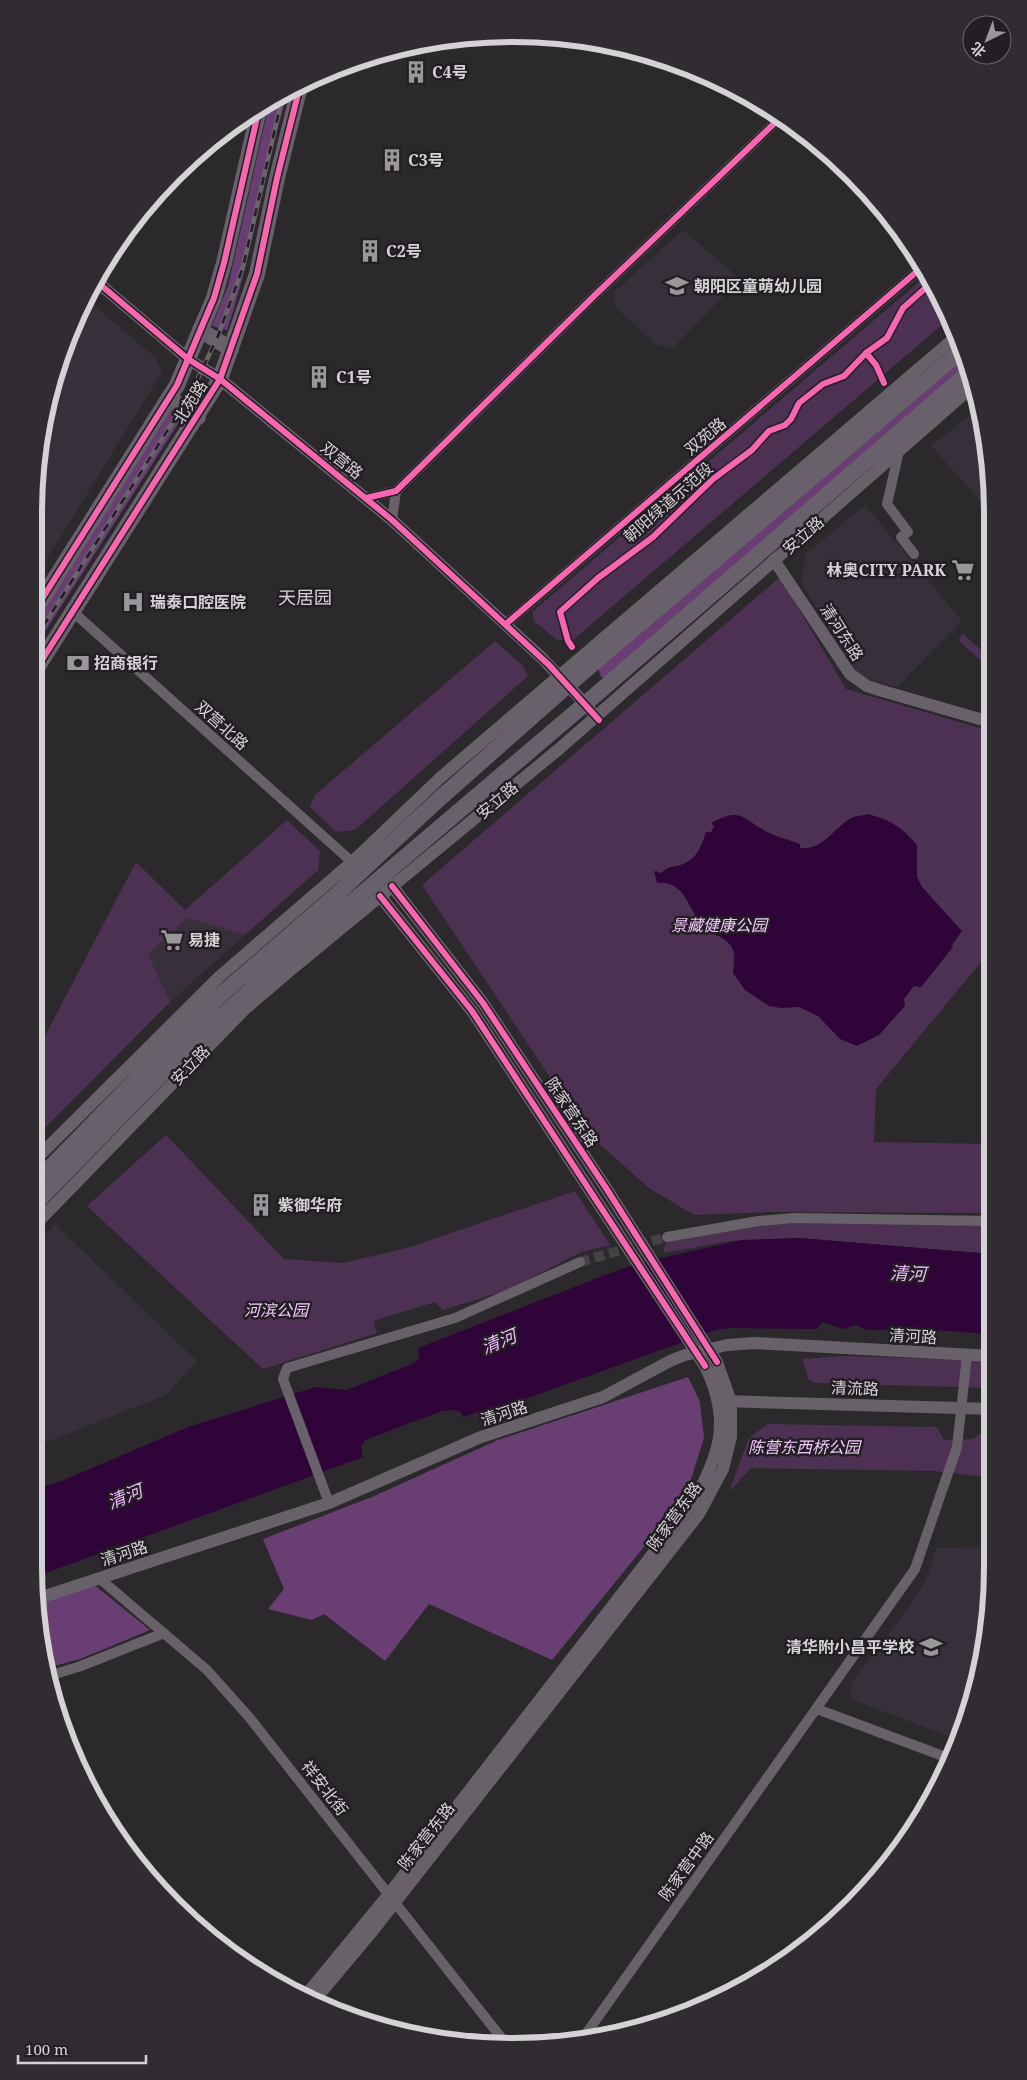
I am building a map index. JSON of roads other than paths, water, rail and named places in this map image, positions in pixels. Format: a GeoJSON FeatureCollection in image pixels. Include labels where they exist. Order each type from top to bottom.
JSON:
{"type":"FeatureCollection","features":[{"type":"Feature","properties":{"kind":"main road","name":"北苑路"},"geometry":{"type":"LineString","coordinates":[[42,659],[72,610],[198,417],[220,379],[257,274],[277,178],[298,95]]}},
{"type":"Feature","properties":{"kind":"main road","name":"北苑路"},"geometry":{"type":"LineString","coordinates":[[42,599],[170,398],[188,360],[214,298],[224,263],[256,120]]}},
{"type":"Feature","properties":{"kind":"main road"},"geometry":{"type":"LineString","coordinates":[[200,330],[231,350]]}},
{"type":"Feature","properties":{"kind":"main road","name":"安立路"},"geometry":{"type":"LineString","coordinates":[[42,1176],[224,992],[564,680],[957,354]]}},
{"type":"Feature","properties":{"kind":"main road","name":"安立路"},"geometry":{"type":"LineString","coordinates":[[42,1197],[156,1079],[230,1008],[593,713],[964,377]]}},
{"type":"Feature","properties":{"kind":"main road"},"geometry":{"type":"LineString","coordinates":[[170,398],[198,417]]}},
{"type":"Feature","properties":{"kind":"street"},"geometry":{"type":"LineString","coordinates":[[366,498],[396,491],[593,297],[776,123]]}},
{"type":"Feature","properties":{"kind":"street","name":"双苑路"},"geometry":{"type":"LineString","coordinates":[[506,624],[917,271]]}},
{"type":"Feature","properties":{"kind":"street","name":"双营路"},"geometry":{"type":"LineString","coordinates":[[102,286],[188,360],[220,379],[392,520],[506,624],[564,680],[593,713]]}},
{"type":"Feature","properties":{"kind":"street","name":"安立路"},"geometry":{"type":"LineString","coordinates":[[42,1153],[219,977],[352,862],[441,777],[564,680],[952,340]]}},
{"type":"Feature","properties":{"kind":"street","name":"安立路"},"geometry":{"type":"LineString","coordinates":[[42,1218],[244,1010],[559,749],[593,713],[774,560],[968,391]]}},
{"type":"Feature","properties":{"kind":"street"},"geometry":{"type":"LineString","coordinates":[[899,451],[887,504],[908,532],[901,537],[914,554]]}},
{"type":"Feature","properties":{"kind":"street"},"geometry":{"type":"LineString","coordinates":[[392,520],[396,491]]}},
{"type":"Feature","properties":{"kind":"street","name":"清河东路"},"geometry":{"type":"LineString","coordinates":[[774,560],[850,674],[859,681],[879,690],[984,720]]}},
{"type":"Feature","properties":{"kind":"street","name":"双营北路"},"geometry":{"type":"LineString","coordinates":[[72,610],[352,862]]}},
{"type":"Feature","properties":{"kind":"street","name":"陈家营东路"},"geometry":{"type":"LineString","coordinates":[[309,1991],[392,1898],[699,1514],[723,1469],[731,1437],[731,1402],[711,1364],[483,1003],[392,886]]}},
{"type":"Feature","properties":{"kind":"street","name":"陈家营东路"},"geometry":{"type":"LineString","coordinates":[[380,896],[472,1011],[628,1235]]}},
{"type":"Feature","properties":{"kind":"street"},"geometry":{"type":"LineString","coordinates":[[668,1236],[758,1221],[794,1218],[984,1221]]}},
{"type":"Feature","properties":{"kind":"street"},"geometry":{"type":"LineString","coordinates":[[329,1503],[284,1379],[287,1368],[455,1318],[580,1262]]}},
{"type":"Feature","properties":{"kind":"street","name":"清河路"},"geometry":{"type":"LineString","coordinates":[[44,1596],[329,1503],[481,1437],[603,1397],[670,1361],[727,1345],[755,1343],[984,1356]]}},
{"type":"Feature","properties":{"kind":"street","name":"陈家营中路"},"geometry":{"type":"LineString","coordinates":[[588,2031],[915,1569],[957,1448],[967,1355]]}},
{"type":"Feature","properties":{"kind":"street","name":"陈家营东路"},"geometry":{"type":"LineString","coordinates":[[318,1995],[693,1502],[707,1478],[719,1444],[718,1401],[713,1383],[711,1364]]}},
{"type":"Feature","properties":{"kind":"street","name":"清流路"},"geometry":{"type":"LineString","coordinates":[[718,1401],[984,1409]]}},
{"type":"Feature","properties":{"kind":"street","name":"祥安北街"},"geometry":{"type":"LineString","coordinates":[[99,1578],[207,1670],[249,1716],[501,2037]]}},
{"type":"Feature","properties":{"kind":"street"},"geometry":{"type":"LineString","coordinates":[[56,1674],[81,1666],[164,1633]]}},
{"type":"Feature","properties":{"kind":"street"},"geometry":{"type":"LineString","coordinates":[[816,1709],[945,1757]]}},
{"type":"Feature","properties":{"kind":"water"},"geometry":{"type":"Polygon","coordinates":[[[868,814],[895,825],[917,845],[917,877],[922,887],[962,931],[952,945],[953,947],[921,987],[914,986],[904,999],[905,1006],[879,1035],[857,1046],[840,1039],[818,1016],[799,1007],[781,1008],[769,1006],[745,990],[733,973],[734,955],[731,946],[702,925],[680,891],[666,883],[657,883],[654,871],[661,873],[668,868],[688,861],[696,855],[706,832],[711,832],[714,826],[711,823],[729,815],[741,816],[767,832],[800,844],[800,848],[807,848],[826,839],[850,819],[868,814]]]}},
{"type":"Feature","properties":{"kind":"water","name":"清河"},"geometry":{"type":"Polygon","coordinates":[[[800,1238],[984,1253],[984,1333],[917,1329],[867,1330],[856,1325],[843,1329],[822,1322],[817,1329],[729,1328],[716,1330],[506,1406],[496,1406],[463,1417],[460,1412],[454,1410],[442,1411],[365,1440],[361,1447],[363,1457],[43,1574],[42,1487],[59,1482],[191,1426],[316,1387],[347,1390],[414,1363],[419,1359],[418,1348],[618,1270],[652,1260],[742,1240],[800,1238]]]}},
{"type":"Feature","properties":{"kind":"tunnel"},"geometry":{"type":"LineString","coordinates":[[580,1262],[667,1237]]}},
{"type":"Feature","properties":{"kind":"railway"},"geometry":{"type":"LineString","coordinates":[[42,628],[190,395],[218,336],[243,267],[281,105]]}},
{"type":"Feature","properties":{"kind":"place","name":"C4号"},"geometry":{"type":"Point","coordinates":[416,72]}},
{"type":"Feature","properties":{"kind":"place","name":"C3号"},"geometry":{"type":"Point","coordinates":[392,160]}},
{"type":"Feature","properties":{"kind":"place","name":"C2号"},"geometry":{"type":"Point","coordinates":[370,251]}},
{"type":"Feature","properties":{"kind":"place","name":"朝阳区童萌幼儿园"},"geometry":{"type":"Point","coordinates":[677,286]}},
{"type":"Feature","properties":{"kind":"place","name":"C1号"},"geometry":{"type":"Point","coordinates":[319,377]}},
{"type":"Feature","properties":{"kind":"place","name":"林奥CITY PARK"},"geometry":{"type":"Point","coordinates":[963,570]}},
{"type":"Feature","properties":{"kind":"place","name":"瑞泰口腔医院"},"geometry":{"type":"Point","coordinates":[133,602]}},
{"type":"Feature","properties":{"kind":"place","name":"招商银行"},"geometry":{"type":"Point","coordinates":[78,663]}},
{"type":"Feature","properties":{"kind":"place","name":"易捷"},"geometry":{"type":"Point","coordinates":[172,940]}},
{"type":"Feature","properties":{"kind":"place","name":"紫御华府"},"geometry":{"type":"Point","coordinates":[261,1205]}},
{"type":"Feature","properties":{"kind":"place","name":"清华附小昌平学校"},"geometry":{"type":"Point","coordinates":[931,1647]}},
{"type":"Feature","properties":{"kind":"district","name":"天居园"},"geometry":{"type":"Point","coordinates":[305,598]}},
{"type":"Feature","properties":{"kind":"park label","name":"景藏健康公园"},"geometry":{"type":"Point","coordinates":[719,925]}},
{"type":"Feature","properties":{"kind":"park label","name":"河滨公园"},"geometry":{"type":"Point","coordinates":[276,1310]}},
{"type":"Feature","properties":{"kind":"park label","name":"陈营东西桥公园"},"geometry":{"type":"Point","coordinates":[804,1447]}}]}
